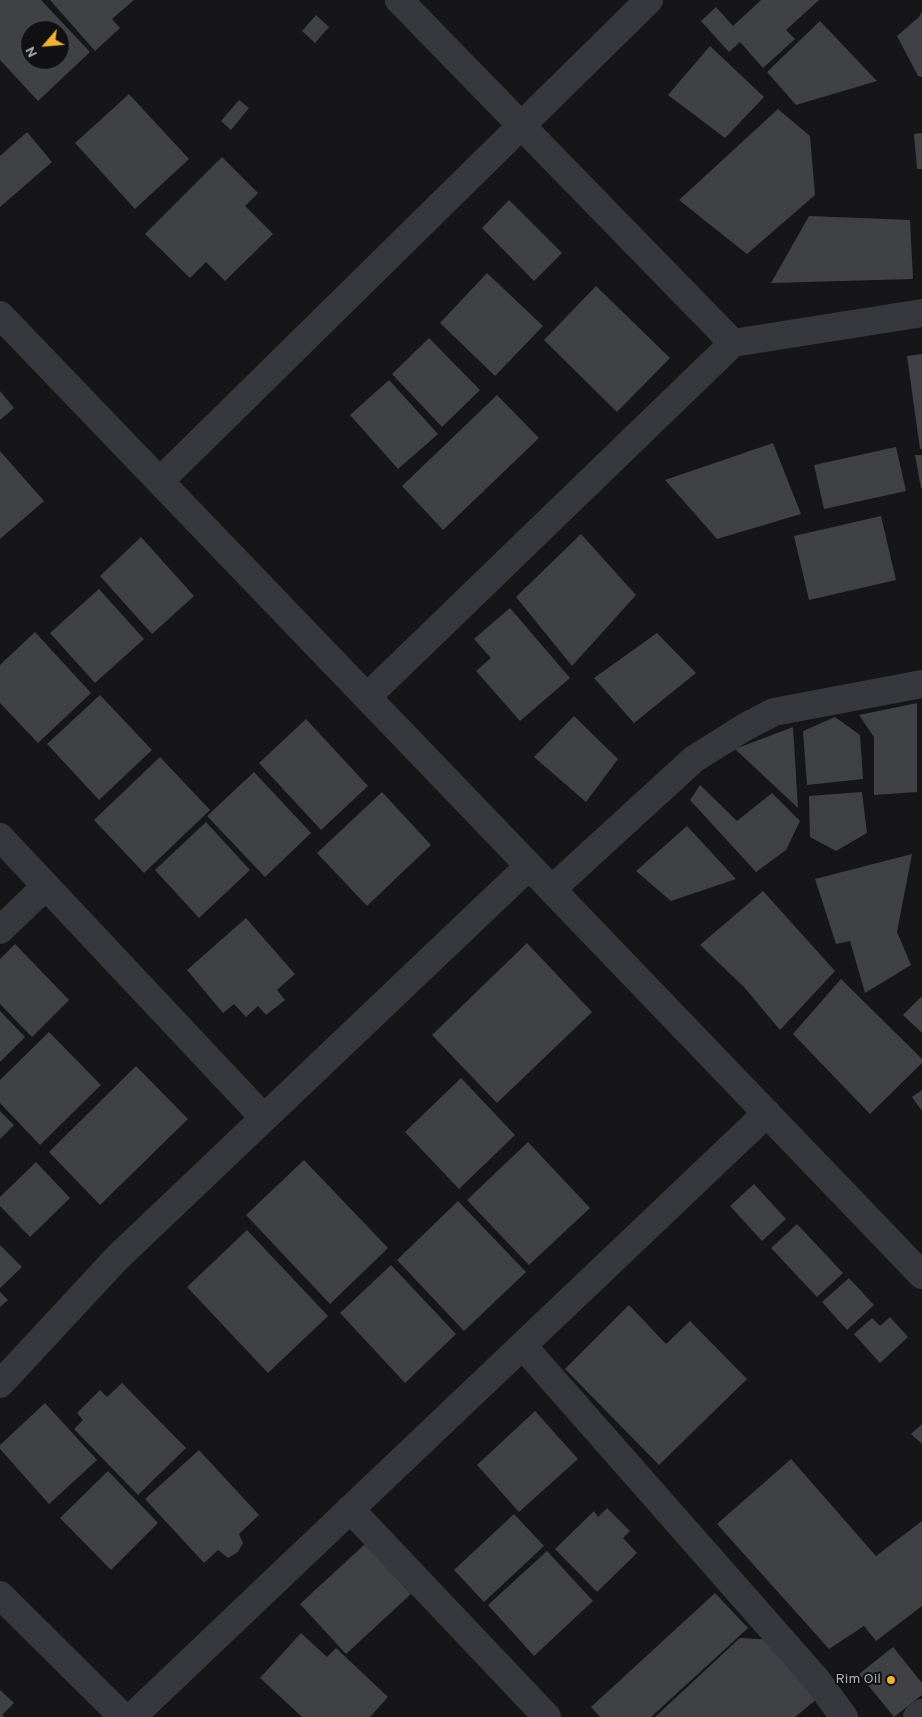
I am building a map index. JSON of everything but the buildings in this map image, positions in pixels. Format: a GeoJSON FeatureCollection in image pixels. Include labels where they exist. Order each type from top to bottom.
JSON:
{"type":"FeatureCollection","features":[{"type":"Feature","properties":{"kind":"street"},"geometry":{"type":"LineString","coordinates":[[399,0],[733,343]]}},
{"type":"Feature","properties":{"kind":"street"},"geometry":{"type":"LineString","coordinates":[[160,481],[649,0]]}},
{"type":"Feature","properties":{"kind":"street"},"geometry":{"type":"LineString","coordinates":[[367,697],[733,343],[922,313]]}},
{"type":"Feature","properties":{"kind":"street"},"geometry":{"type":"LineString","coordinates":[[0,315],[767,1114],[919,1268]]}},
{"type":"Feature","properties":{"kind":"street"},"geometry":{"type":"LineString","coordinates":[[552,889],[694,759],[745,727],[774,712],[922,684]]}},
{"type":"Feature","properties":{"kind":"street"},"geometry":{"type":"LineString","coordinates":[[0,837],[264,1118]]}},
{"type":"Feature","properties":{"kind":"street"},"geometry":{"type":"LineString","coordinates":[[0,1384],[117,1258],[529,866]]}},
{"type":"Feature","properties":{"kind":"street"},"geometry":{"type":"LineString","coordinates":[[0,930],[46,886]]}},
{"type":"Feature","properties":{"kind":"street"},"geometry":{"type":"LineString","coordinates":[[132,1717],[767,1114]]}},
{"type":"Feature","properties":{"kind":"street"},"geometry":{"type":"LineString","coordinates":[[523,1346],[816,1679],[844,1717]]}},
{"type":"Feature","properties":{"kind":"street"},"geometry":{"type":"LineString","coordinates":[[350,1509],[547,1717]]}},
{"type":"Feature","properties":{"kind":"street"},"geometry":{"type":"LineString","coordinates":[[0,1595],[123,1717]]}},
{"type":"Feature","properties":{"kind":"street"},"geometry":{"type":"LineString","coordinates":[[917,1717],[922,1713]]}},
{"type":"Feature","properties":{"kind":"place","name":"Rim Oil"},"geometry":{"type":"Point","coordinates":[891,1680]}}]}
